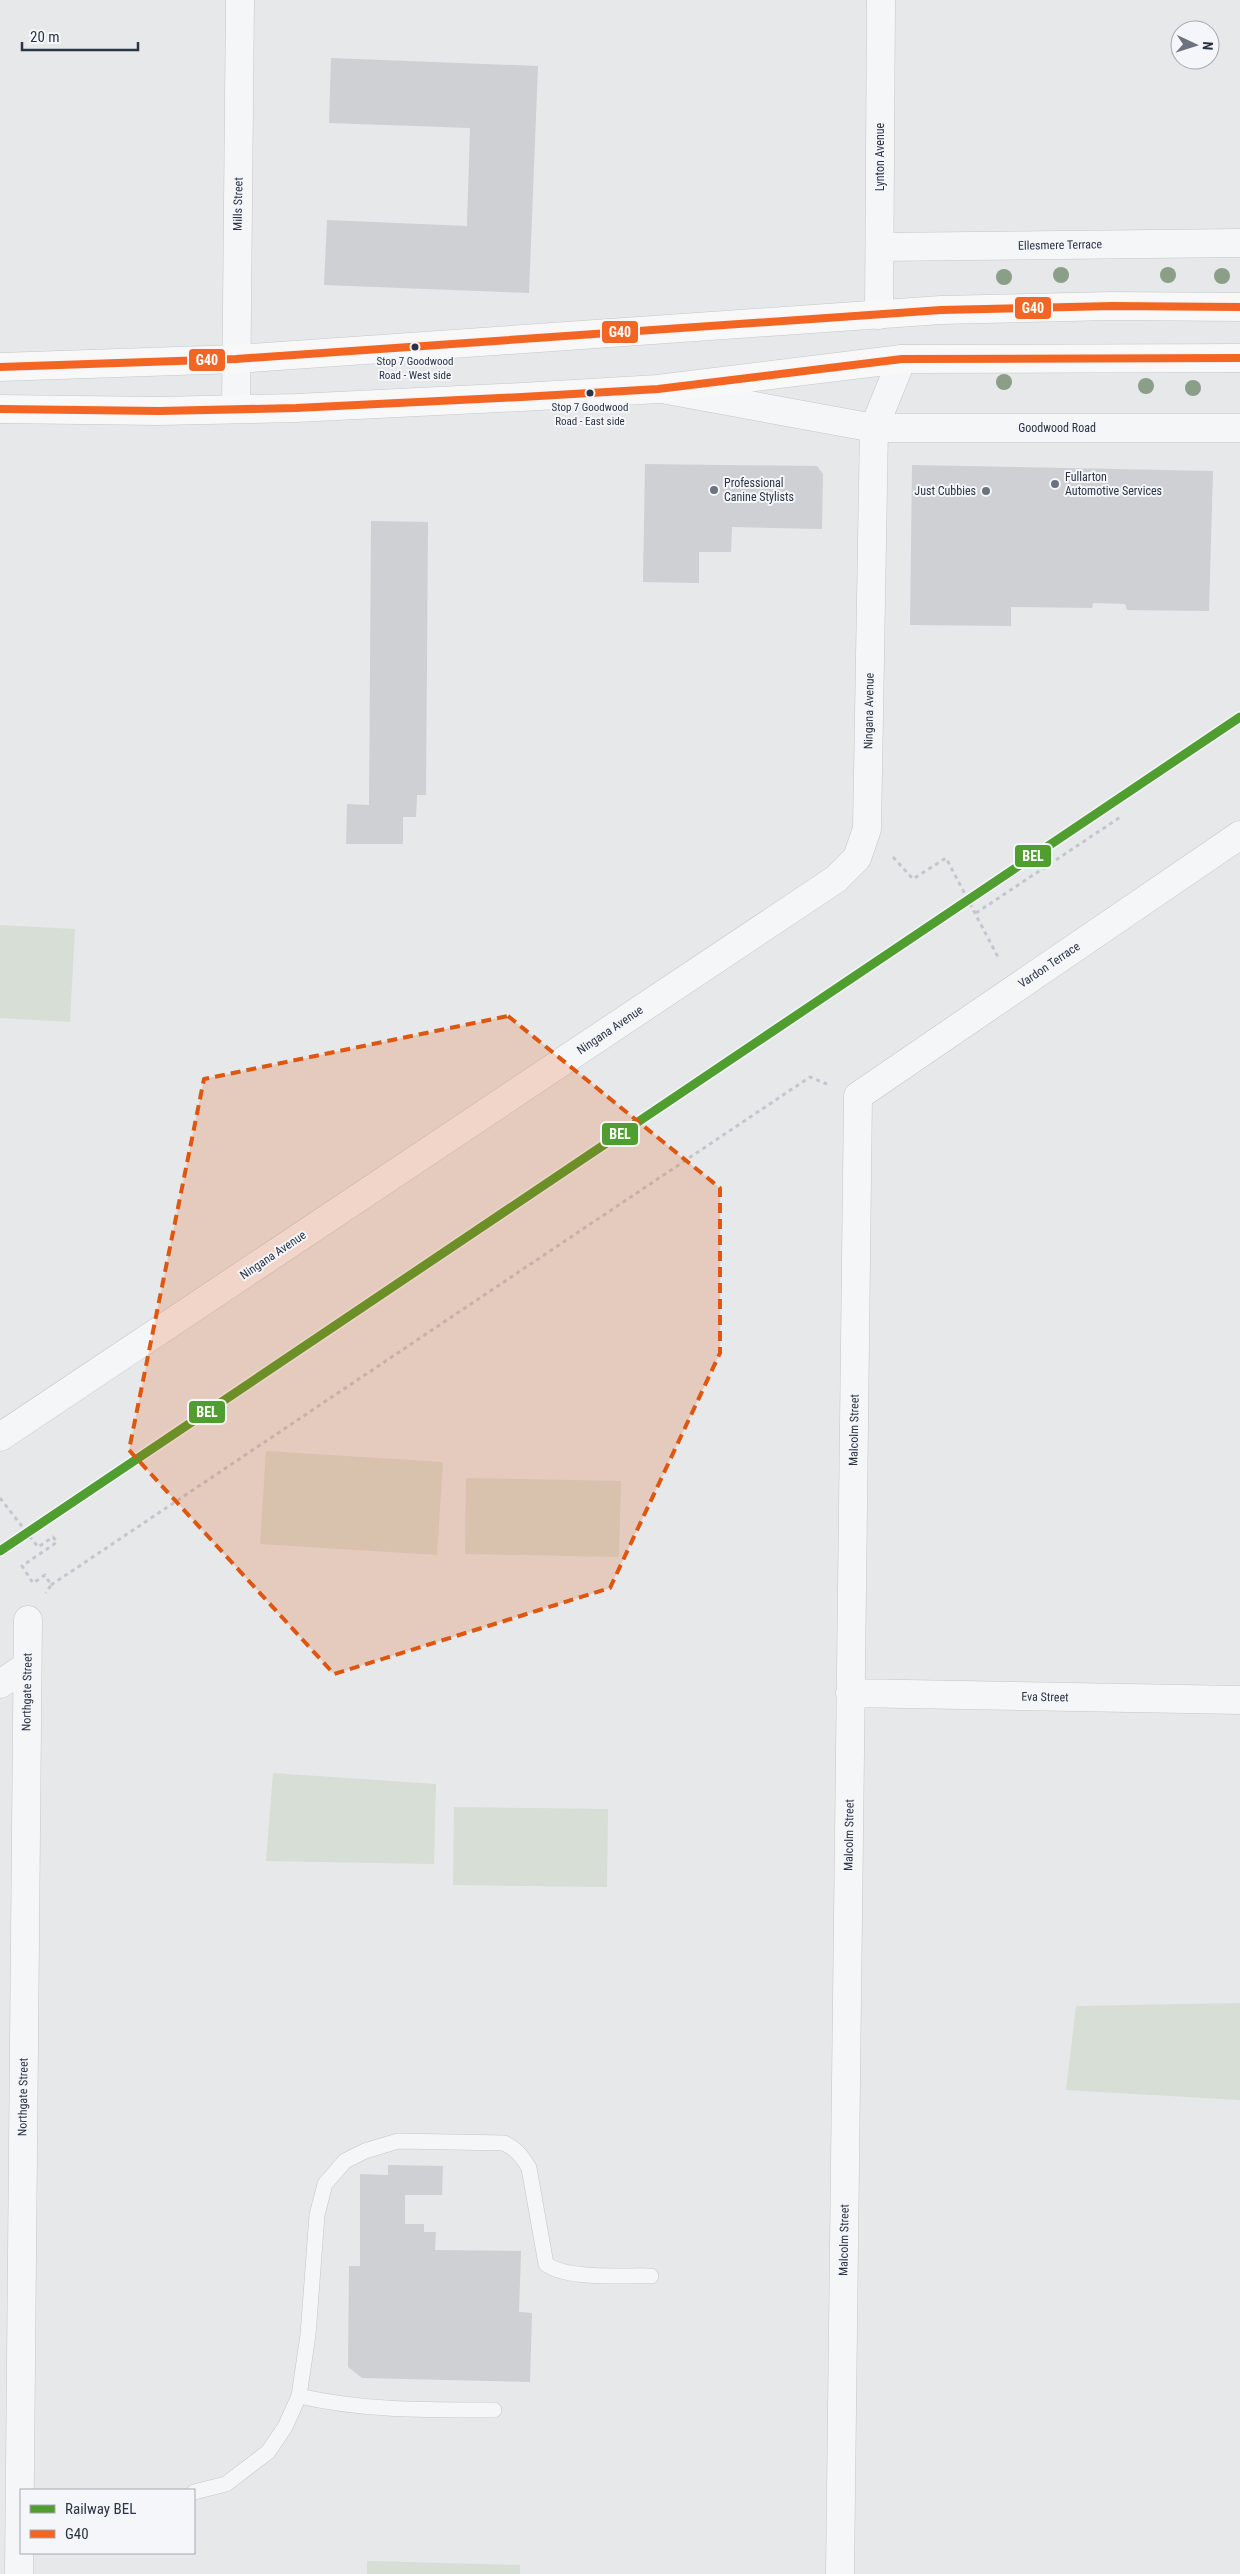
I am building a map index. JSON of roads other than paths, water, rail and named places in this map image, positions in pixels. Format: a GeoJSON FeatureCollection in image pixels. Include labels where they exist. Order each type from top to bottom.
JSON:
{"type":"FeatureCollection","features":[{"type":"Feature","properties":{"kind":"main road"},"geometry":{"type":"LineString","coordinates":[[0,367],[236,359],[941,310],[1103,306],[1240,307]]}},
{"type":"Feature","properties":{"kind":"main road"},"geometry":{"type":"LineString","coordinates":[[0,410],[159,411],[512,398],[658,389],[902,359],[1240,358]]}},
{"type":"Feature","properties":{"kind":"street","name":"Mills Street"},"geometry":{"type":"LineString","coordinates":[[236,409],[240,0]]}},
{"type":"Feature","properties":{"kind":"street","name":"Lynton Avenue"},"geometry":{"type":"LineString","coordinates":[[879,315],[881,0]]}},
{"type":"Feature","properties":{"kind":"street","name":"Ellesmere Terrace"},"geometry":{"type":"LineString","coordinates":[[880,247],[1240,243]]}},
{"type":"Feature","properties":{"kind":"street","name":"Ningana Avenue"},"geometry":{"type":"LineString","coordinates":[[0,1438],[836,879],[857,858],[867,829],[874,428],[902,359]]}},
{"type":"Feature","properties":{"kind":"street"},"geometry":{"type":"LineString","coordinates":[[658,389],[874,428]]}},
{"type":"Feature","properties":{"kind":"street","name":"Goodwood Road"},"geometry":{"type":"LineString","coordinates":[[874,428],[1240,428]]}},
{"type":"Feature","properties":{"kind":"street","name":"Vardon Terrace"},"geometry":{"type":"LineString","coordinates":[[858,1096],[1240,835]]}},
{"type":"Feature","properties":{"kind":"street","name":"Malcolm Street"},"geometry":{"type":"LineString","coordinates":[[840,2574],[858,1096]]}},
{"type":"Feature","properties":{"kind":"street","name":"Northgate Street"},"geometry":{"type":"LineString","coordinates":[[20,2489],[28,1620]]}},
{"type":"Feature","properties":{"kind":"street"},"geometry":{"type":"LineString","coordinates":[[0,1684],[27,1666]]}},
{"type":"Feature","properties":{"kind":"street","name":"Eva Street"},"geometry":{"type":"LineString","coordinates":[[850,1693],[1240,1700]]}},
{"type":"Feature","properties":{"kind":"street","name":"Northgate Street"},"geometry":{"type":"LineString","coordinates":[[19,2574],[20,2496]]}},
{"type":"Feature","properties":{"kind":"lane"},"geometry":{"type":"LineString","coordinates":[[195,2492],[226,2484],[268,2452],[285,2427],[299,2396],[308,2334],[317,2215],[325,2184],[345,2161],[365,2151],[398,2141],[492,2141],[504,2143],[514,2148],[523,2157],[529,2168],[546,2264],[553,2270],[569,2273],[652,2276]]}},
{"type":"Feature","properties":{"kind":"lane"},"geometry":{"type":"LineString","coordinates":[[299,2396],[338,2405],[382,2409],[494,2410]]}},
{"type":"Feature","properties":{"kind":"rail line","name":"BEL"},"geometry":{"type":"LineString","coordinates":[[0,1551],[1240,717]]}},
{"type":"Feature","properties":{"kind":"place","name":"Stop 7 Goodwood Road - West side"},"geometry":{"type":"Point","coordinates":[415,347]}},
{"type":"Feature","properties":{"kind":"place","name":"Stop 7 Goodwood Road - East side"},"geometry":{"type":"Point","coordinates":[590,393]}},
{"type":"Feature","properties":{"kind":"place","name":"Fullarton Automotive Services"},"geometry":{"type":"Point","coordinates":[1055,484]}},
{"type":"Feature","properties":{"kind":"place","name":"Professional Canine Stylists"},"geometry":{"type":"Point","coordinates":[714,490]}},
{"type":"Feature","properties":{"kind":"place","name":"Just Cubbies"},"geometry":{"type":"Point","coordinates":[986,491]}}]}
